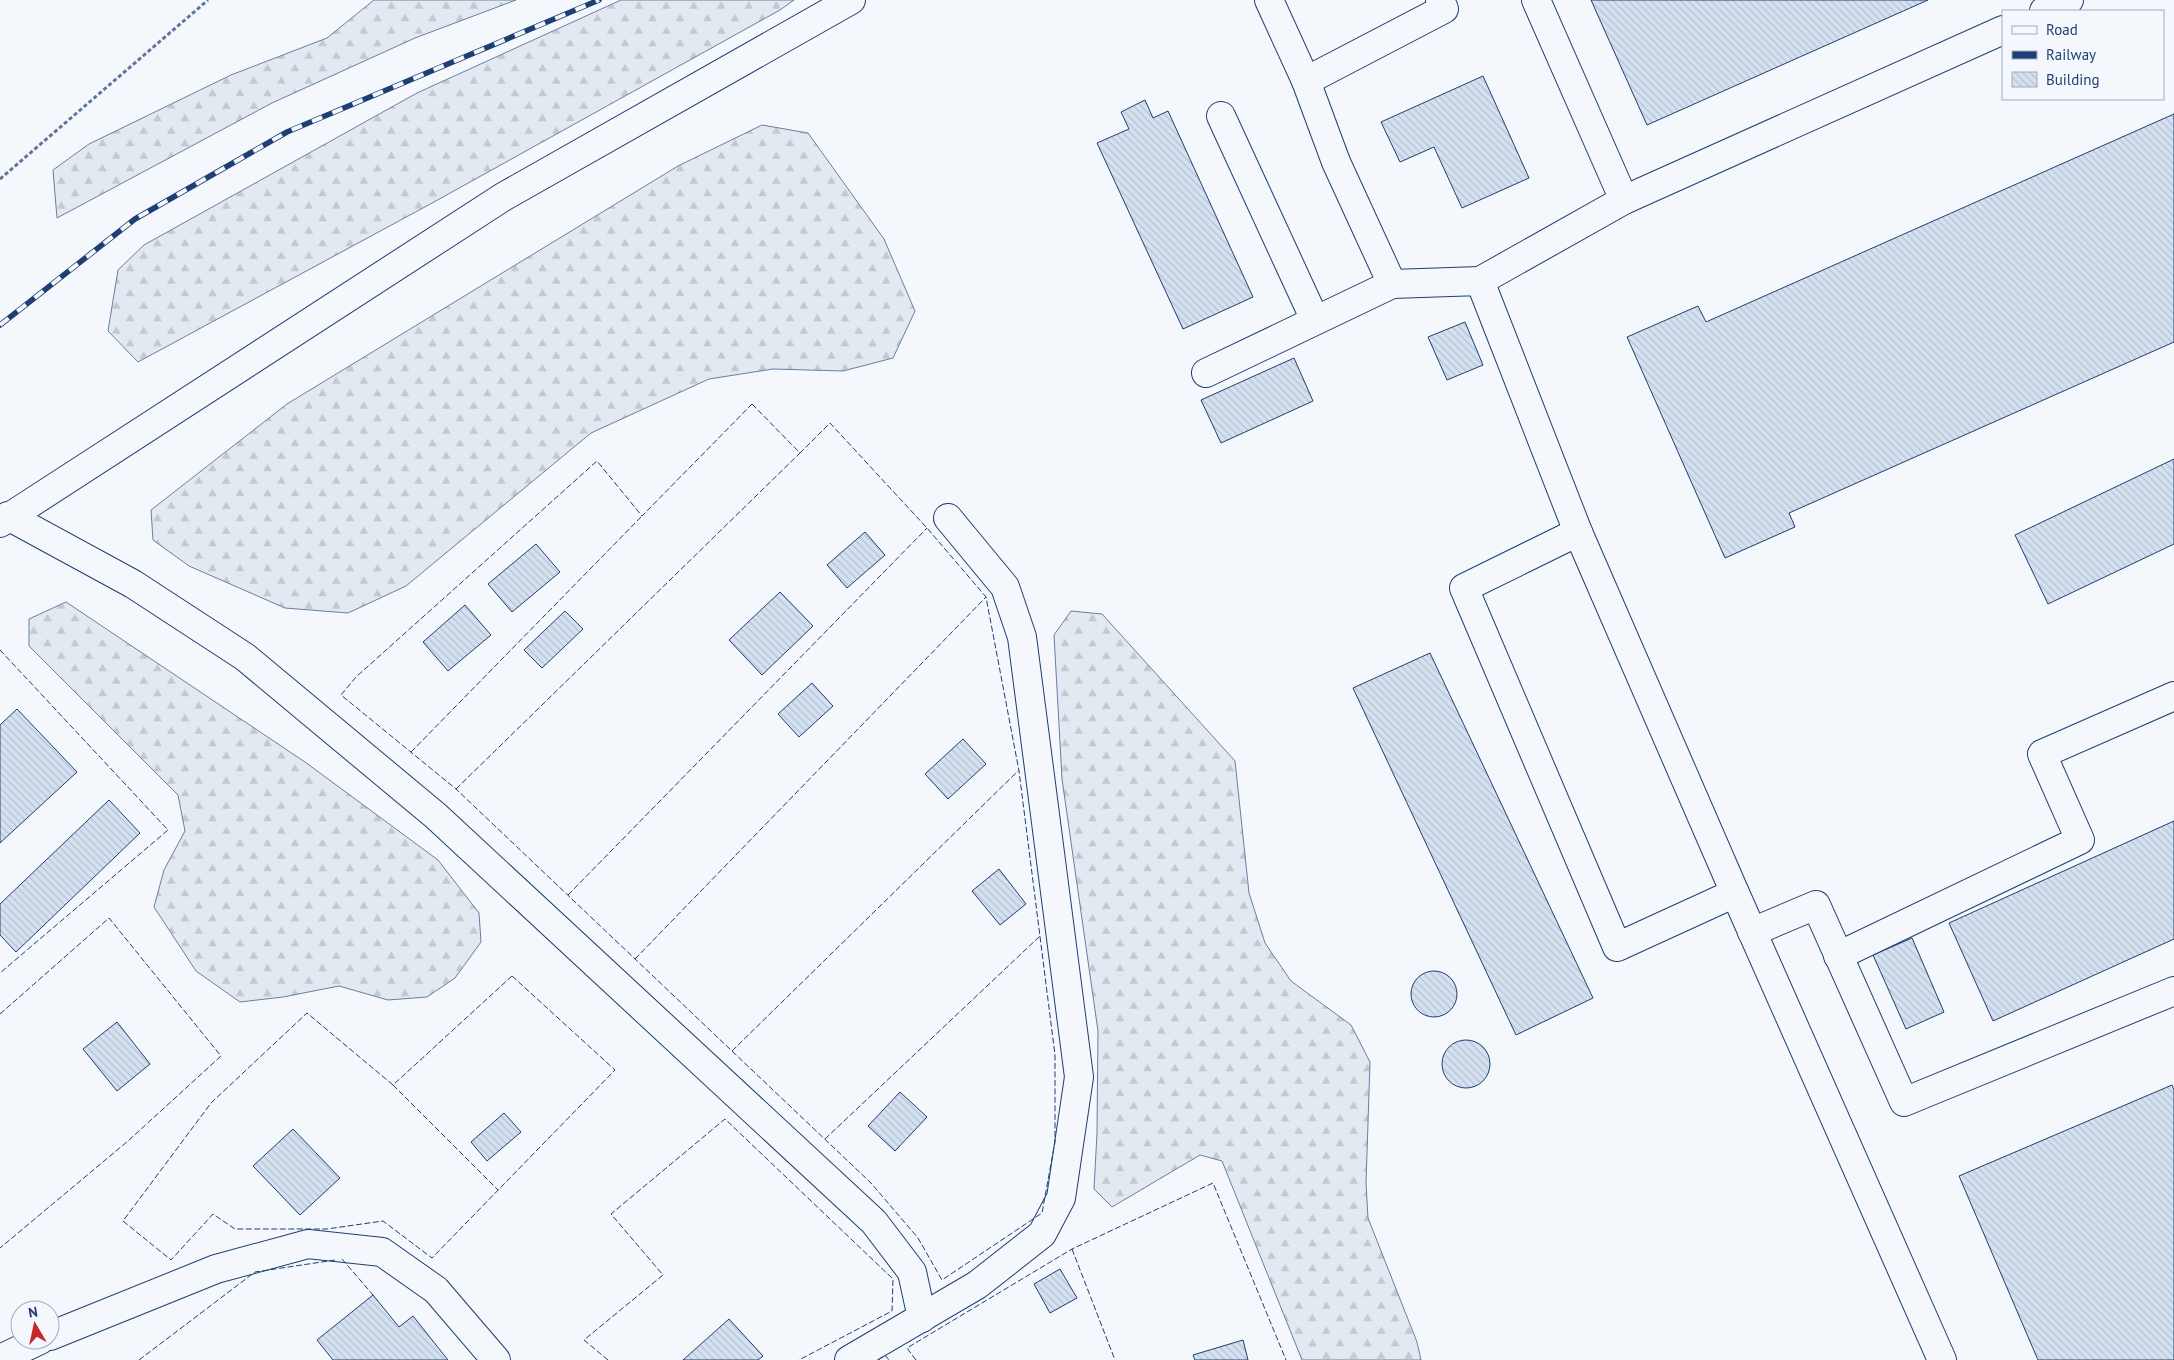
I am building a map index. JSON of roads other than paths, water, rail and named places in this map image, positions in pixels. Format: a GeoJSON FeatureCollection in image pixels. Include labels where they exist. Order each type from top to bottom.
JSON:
{"type":"FeatureCollection","features":[{"type":"Feature","properties":{"kind":"street"},"geometry":{"type":"LineString","coordinates":[[4,520],[503,197],[852,0]]}},
{"type":"Feature","properties":{"kind":"street"},"geometry":{"type":"LineString","coordinates":[[1269,0],[1306,81],[1336,162],[1392,284]]}},
{"type":"Feature","properties":{"kind":"street"},"geometry":{"type":"LineString","coordinates":[[1306,81],[1444,10],[1440,0]]}},
{"type":"Feature","properties":{"kind":"street"},"geometry":{"type":"LineString","coordinates":[[1536,0],[1624,200]]}},
{"type":"Feature","properties":{"kind":"street"},"geometry":{"type":"LineString","coordinates":[[2046,10],[2069,0]]}},
{"type":"Feature","properties":{"kind":"street"},"geometry":{"type":"LineString","coordinates":[[1206,373],[1392,284],[1480,281],[1624,200],[2002,30]]}},
{"type":"Feature","properties":{"kind":"street"},"geometry":{"type":"LineString","coordinates":[[1221,116],[1315,320]]}},
{"type":"Feature","properties":{"kind":"street"},"geometry":{"type":"LineString","coordinates":[[1480,281],[1578,532],[1752,932],[1942,1360]]}},
{"type":"Feature","properties":{"kind":"street"},"geometry":{"type":"LineString","coordinates":[[850,1360],[977,1285],[1042,1234],[1061,1198],[1078,1077],[1022,637],[1005,587],[948,518]]}},
{"type":"Feature","properties":{"kind":"street"},"geometry":{"type":"LineString","coordinates":[[4,520],[133,584],[245,657],[436,816],[874,1222],[912,1272],[922,1318]]}},
{"type":"Feature","properties":{"kind":"street"},"geometry":{"type":"LineString","coordinates":[[1578,532],[1464,588],[1617,947],[1735,893]]}},
{"type":"Feature","properties":{"kind":"street"},"geometry":{"type":"LineString","coordinates":[[1838,956],[2080,840],[2042,754],[2174,696]]}},
{"type":"Feature","properties":{"kind":"street"},"geometry":{"type":"LineString","coordinates":[[1752,932],[1816,905],[1904,1102],[2174,991]]}},
{"type":"Feature","properties":{"kind":"street"},"geometry":{"type":"LineString","coordinates":[[60,1332],[216,1269],[308,1244],[382,1252],[436,1290],[496,1360]]}},
{"type":"Feature","properties":{"kind":"street"},"geometry":{"type":"LineString","coordinates":[[0,1359],[19,1350]]}},
{"type":"Feature","properties":{"kind":"railway"},"geometry":{"type":"LineString","coordinates":[[0,325],[135,219],[287,132],[599,0]]}}]}
